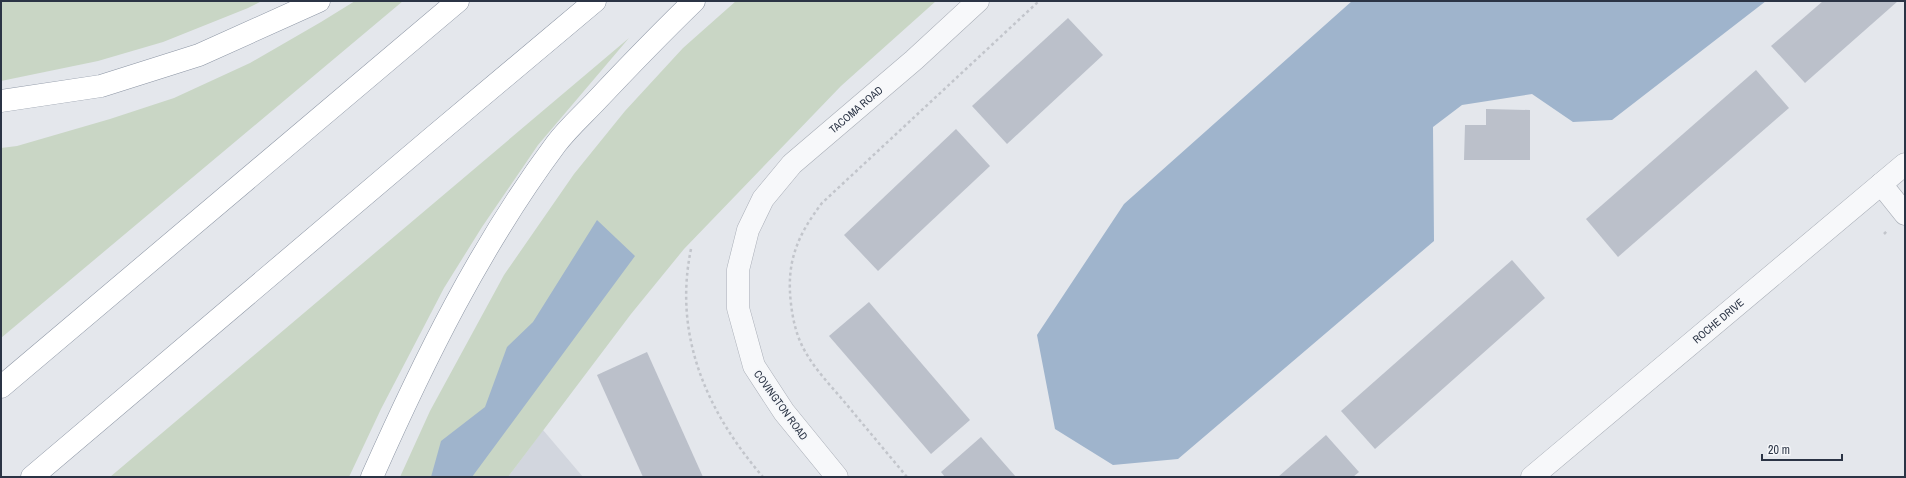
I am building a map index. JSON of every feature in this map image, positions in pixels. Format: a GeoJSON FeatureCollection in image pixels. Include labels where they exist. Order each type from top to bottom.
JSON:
{"type":"FeatureCollection","features":[{"type":"Feature","properties":{"kind":"highway"},"geometry":{"type":"LineString","coordinates":[[1,101],[101,86],[199,55],[319,1]]}},
{"type":"Feature","properties":{"kind":"highway"},"geometry":{"type":"LineString","coordinates":[[1,387],[458,1]]}},
{"type":"Feature","properties":{"kind":"highway"},"geometry":{"type":"LineString","coordinates":[[32,477],[595,1]]}},
{"type":"Feature","properties":{"kind":"highway"},"geometry":{"type":"LineString","coordinates":[[372,477],[404,405],[456,304],[521,196],[556,143],[649,44],[694,1]]}},
{"type":"Feature","properties":{"kind":"street","name":"TACOMA ROAD"},"geometry":{"type":"LineString","coordinates":[[748,230],[763,199],[792,164],[914,60],[978,1]]}},
{"type":"Feature","properties":{"kind":"street","name":"ROCHE DRIVE"},"geometry":{"type":"LineString","coordinates":[[1532,477],[1905,164]]}},
{"type":"Feature","properties":{"kind":"street"},"geometry":{"type":"LineString","coordinates":[[1881,184],[1905,214]]}},
{"type":"Feature","properties":{"kind":"street","name":"COVINGTON ROAD"},"geometry":{"type":"LineString","coordinates":[[748,230],[738,270],[738,308],[754,366],[784,412],[837,477]]}},
{"type":"Feature","properties":{"kind":"path"},"geometry":{"type":"LineString","coordinates":[[907,477],[827,382],[805,352],[796,332],[792,313],[788,286],[790,267],[798,241],[808,221],[822,203],[1039,1]]}},
{"type":"Feature","properties":{"kind":"path"},"geometry":{"type":"LineString","coordinates":[[691,249],[687,269],[686,296],[692,347],[697,367],[715,410],[730,436],[763,477]]}},
{"type":"Feature","properties":{"kind":"shaded area"},"geometry":{"type":"Polygon","coordinates":[[[543,430],[583,477],[508,477],[543,430]]]}},
{"type":"Feature","properties":{"kind":"green space"},"geometry":{"type":"Polygon","coordinates":[[[1,1],[262,1],[163,42],[98,61],[1,81],[1,1]]]}},
{"type":"Feature","properties":{"kind":"green space"},"geometry":{"type":"Polygon","coordinates":[[[355,1],[403,1],[1,338],[1,148],[17,146],[110,119],[174,98],[250,63],[355,1]]]}},
{"type":"Feature","properties":{"kind":"green space"},"geometry":{"type":"Polygon","coordinates":[[[736,1],[936,1],[841,86],[684,249],[631,314],[508,477],[400,477],[430,411],[504,275],[574,174],[625,111],[683,48],[736,1]]]}},
{"type":"Feature","properties":{"kind":"green space"},"geometry":{"type":"Polygon","coordinates":[[[629,38],[538,145],[482,227],[444,288],[381,409],[349,477],[110,477],[629,38]]]}},
{"type":"Feature","properties":{"kind":"water"},"geometry":{"type":"Polygon","coordinates":[[[1352,1],[1766,1],[1612,120],[1573,122],[1532,94],[1462,105],[1433,127],[1434,241],[1178,459],[1113,465],[1055,429],[1037,335],[1124,204],[1352,1]]]}},
{"type":"Feature","properties":{"kind":"water"},"geometry":{"type":"Polygon","coordinates":[[[597,220],[635,256],[472,477],[431,477],[441,441],[485,407],[507,347],[533,322],[597,220]]]}},
{"type":"Feature","properties":{"kind":"building"},"geometry":{"type":"Polygon","coordinates":[[[1823,1],[1898,1],[1805,83],[1771,46],[1823,1]]]}},
{"type":"Feature","properties":{"kind":"building"},"geometry":{"type":"Polygon","coordinates":[[[1068,18],[1103,55],[1007,144],[972,106],[1068,18]]]}},
{"type":"Feature","properties":{"kind":"building"},"geometry":{"type":"Polygon","coordinates":[[[1756,70],[1789,108],[1618,257],[1586,219],[1756,70]]]}},
{"type":"Feature","properties":{"kind":"building"},"geometry":{"type":"Polygon","coordinates":[[[1486,109],[1530,110],[1530,160],[1464,160],[1465,125],[1486,125],[1486,109]]]}},
{"type":"Feature","properties":{"kind":"building"},"geometry":{"type":"Polygon","coordinates":[[[956,129],[990,166],[878,271],[844,235],[956,129]]]}},
{"type":"Feature","properties":{"kind":"building"},"geometry":{"type":"Polygon","coordinates":[[[1512,260],[1545,298],[1375,449],[1341,411],[1512,260]]]}},
{"type":"Feature","properties":{"kind":"building"},"geometry":{"type":"Polygon","coordinates":[[[869,302],[970,420],[931,454],[829,336],[869,302]]]}},
{"type":"Feature","properties":{"kind":"building"},"geometry":{"type":"Polygon","coordinates":[[[647,352],[703,477],[643,477],[597,375],[647,352]]]}},
{"type":"Feature","properties":{"kind":"building"},"geometry":{"type":"Polygon","coordinates":[[[1326,435],[1359,472],[1353,477],[1278,477],[1326,435]]]}},
{"type":"Feature","properties":{"kind":"building"},"geometry":{"type":"Polygon","coordinates":[[[981,437],[1016,477],[945,477],[941,472],[981,437]]]}}]}
